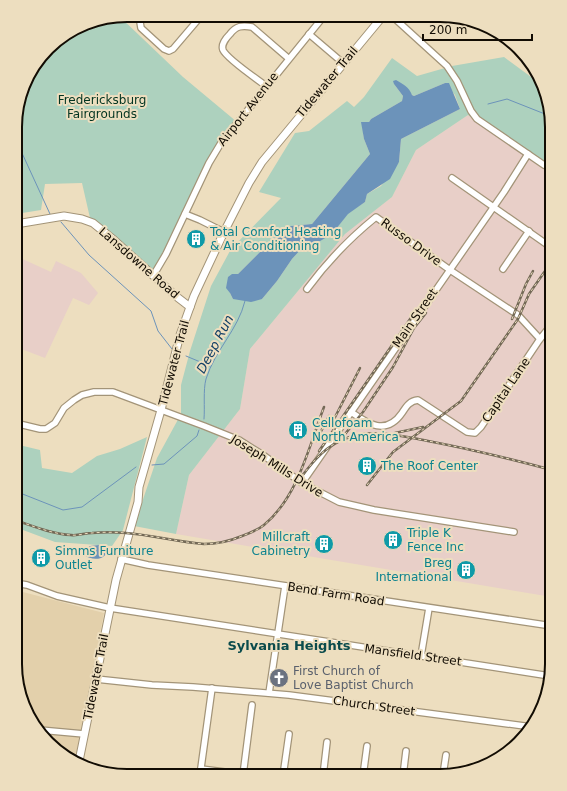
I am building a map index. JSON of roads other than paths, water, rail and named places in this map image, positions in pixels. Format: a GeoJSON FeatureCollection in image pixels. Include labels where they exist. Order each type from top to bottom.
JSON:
{"type":"FeatureCollection","features":[{"type":"Feature","properties":{"kind":"main road","name":"Tidewater Trail"},"geometry":{"type":"LineString","coordinates":[[80,758],[121,559],[138,502],[139,487],[176,350],[190,307],[224,232],[249,183],[262,162],[378,22]]}},
{"type":"Feature","properties":{"kind":"main road","name":"Lansdowne Road"},"geometry":{"type":"LineString","coordinates":[[22,223],[58,216],[74,217],[87,221],[100,228],[190,307]]}},
{"type":"Feature","properties":{"kind":"street"},"geometry":{"type":"LineString","coordinates":[[140,22],[141,28],[164,49],[169,51],[173,49],[196,22]]}},
{"type":"Feature","properties":{"kind":"street","name":"Airport Avenue"},"geometry":{"type":"LineString","coordinates":[[153,276],[166,254],[209,163],[221,143],[288,58],[319,22]]}},
{"type":"Feature","properties":{"kind":"street"},"geometry":{"type":"LineString","coordinates":[[399,22],[447,66],[457,80],[470,111],[477,119],[544,165]]}},
{"type":"Feature","properties":{"kind":"street"},"geometry":{"type":"LineString","coordinates":[[266,86],[234,62],[224,51],[223,46],[227,37],[234,29],[244,25],[252,27],[288,58]]}},
{"type":"Feature","properties":{"kind":"street"},"geometry":{"type":"LineString","coordinates":[[309,34],[343,64]]}},
{"type":"Feature","properties":{"kind":"street","name":"Main Street"},"geometry":{"type":"LineString","coordinates":[[302,483],[494,206],[528,154]]}},
{"type":"Feature","properties":{"kind":"street"},"geometry":{"type":"LineString","coordinates":[[452,178],[545,243]]}},
{"type":"Feature","properties":{"kind":"street"},"geometry":{"type":"LineString","coordinates":[[185,214],[224,232]]}},
{"type":"Feature","properties":{"kind":"street","name":"Russo Drive"},"geometry":{"type":"LineString","coordinates":[[307,289],[323,267],[351,238],[376,217],[450,270]]}},
{"type":"Feature","properties":{"kind":"street"},"geometry":{"type":"LineString","coordinates":[[503,269],[529,231]]}},
{"type":"Feature","properties":{"kind":"street"},"geometry":{"type":"LineString","coordinates":[[450,270],[518,315],[540,339]]}},
{"type":"Feature","properties":{"kind":"street","name":"Capital Lane"},"geometry":{"type":"LineString","coordinates":[[351,412],[371,424],[377,426],[385,425],[393,423],[411,402],[418,400],[467,432],[475,433],[481,427],[545,333]]}},
{"type":"Feature","properties":{"kind":"street","name":"Joseph Mills Drive"},"geometry":{"type":"LineString","coordinates":[[22,425],[40,429],[50,428],[69,404],[82,395],[98,391],[113,392],[239,440],[302,483],[328,497],[358,507],[514,532]]}},
{"type":"Feature","properties":{"kind":"street","name":"Bend Farm Road"},"geometry":{"type":"LineString","coordinates":[[121,559],[148,565],[545,625]]}},
{"type":"Feature","properties":{"kind":"street","name":"Mansfield Street"},"geometry":{"type":"LineString","coordinates":[[22,584],[57,596],[110,608],[544,675]]}},
{"type":"Feature","properties":{"kind":"street"},"geometry":{"type":"LineString","coordinates":[[269,693],[285,586]]}},
{"type":"Feature","properties":{"kind":"street"},"geometry":{"type":"LineString","coordinates":[[421,656],[428,608]]}},
{"type":"Feature","properties":{"kind":"street","name":"Church Street"},"geometry":{"type":"LineString","coordinates":[[96,679],[152,685],[269,693],[525,726]]}},
{"type":"Feature","properties":{"kind":"street"},"geometry":{"type":"LineString","coordinates":[[201,769],[212,688]]}},
{"type":"Feature","properties":{"kind":"street"},"geometry":{"type":"LineString","coordinates":[[245,769],[252,705]]}},
{"type":"Feature","properties":{"kind":"street"},"geometry":{"type":"LineString","coordinates":[[46,731],[84,734]]}},
{"type":"Feature","properties":{"kind":"street"},"geometry":{"type":"LineString","coordinates":[[284,769],[289,734]]}},
{"type":"Feature","properties":{"kind":"street"},"geometry":{"type":"LineString","coordinates":[[324,769],[327,742]]}},
{"type":"Feature","properties":{"kind":"street"},"geometry":{"type":"LineString","coordinates":[[364,769],[367,746]]}},
{"type":"Feature","properties":{"kind":"street"},"geometry":{"type":"LineString","coordinates":[[404,769],[406,751]]}},
{"type":"Feature","properties":{"kind":"street"},"geometry":{"type":"LineString","coordinates":[[444,769],[446,755]]}},
{"type":"Feature","properties":{"kind":"water"},"geometry":{"type":"Polygon","coordinates":[[[396,80],[406,86],[414,96],[445,83],[449,83],[460,109],[401,139],[399,162],[390,179],[367,194],[365,202],[348,214],[332,234],[310,247],[303,247],[292,259],[262,299],[251,302],[233,299],[226,288],[228,277],[232,274],[238,274],[275,237],[291,226],[312,224],[370,154],[364,139],[361,122],[369,122],[371,119],[402,101],[403,96],[393,81],[396,80]]]}},
{"type":"Feature","properties":{"kind":"water"},"geometry":{"type":"Polygon","coordinates":[[[104,545],[108,548],[107,552],[102,558],[95,559],[84,555],[83,552],[90,546],[104,545]]]}},
{"type":"Feature","properties":{"kind":"waterway","name":"Deep Run"},"geometry":{"type":"LineString","coordinates":[[488,104],[507,99],[544,114]]}},
{"type":"Feature","properties":{"kind":"waterway"},"geometry":{"type":"LineString","coordinates":[[22,153],[50,214]]}},
{"type":"Feature","properties":{"kind":"waterway"},"geometry":{"type":"LineString","coordinates":[[61,222],[89,255],[151,311],[158,331],[172,349]]}},
{"type":"Feature","properties":{"kind":"waterway","name":"Deep Run"},"geometry":{"type":"LineString","coordinates":[[204,419],[206,379],[215,359],[232,331],[242,311],[245,301]]}},
{"type":"Feature","properties":{"kind":"waterway"},"geometry":{"type":"LineString","coordinates":[[186,356],[210,366]]}},
{"type":"Feature","properties":{"kind":"waterway","name":"Deep Run"},"geometry":{"type":"LineString","coordinates":[[152,465],[164,464],[197,436],[199,430]]}},
{"type":"Feature","properties":{"kind":"waterway","name":"Deep Run"},"geometry":{"type":"LineString","coordinates":[[22,494],[63,510],[82,507],[136,467]]}},
{"type":"Feature","properties":{"kind":"railway"},"geometry":{"type":"LineString","coordinates":[[512,319],[526,284],[533,271]]}},
{"type":"Feature","properties":{"kind":"railway"},"geometry":{"type":"LineString","coordinates":[[367,485],[393,452],[461,401],[518,319],[529,294],[545,271]]}},
{"type":"Feature","properties":{"kind":"railway"},"geometry":{"type":"LineString","coordinates":[[319,451],[417,309]]}},
{"type":"Feature","properties":{"kind":"railway"},"geometry":{"type":"LineString","coordinates":[[341,439],[363,412],[393,367],[414,328],[426,313]]}},
{"type":"Feature","properties":{"kind":"railway"},"geometry":{"type":"LineString","coordinates":[[330,427],[360,368]]}},
{"type":"Feature","properties":{"kind":"railway"},"geometry":{"type":"LineString","coordinates":[[22,522],[50,531],[71,535],[100,532],[122,533],[146,535],[204,544],[219,543],[237,538],[264,525],[286,500],[301,470],[324,407]]}},
{"type":"Feature","properties":{"kind":"railway"},"geometry":{"type":"LineString","coordinates":[[316,441],[329,416]]}},
{"type":"Feature","properties":{"kind":"railway"},"geometry":{"type":"LineString","coordinates":[[395,433],[423,427]]}},
{"type":"Feature","properties":{"kind":"railway"},"geometry":{"type":"LineString","coordinates":[[302,476],[311,464],[333,445],[357,435],[377,433],[397,435],[459,447],[545,468]]}},
{"type":"Feature","properties":{"kind":"place","name":"Total Comfort Heating & Air Conditioning"},"geometry":{"type":"Point","coordinates":[196,239]}},
{"type":"Feature","properties":{"kind":"place","name":"Cellofoam North America"},"geometry":{"type":"Point","coordinates":[298,430]}},
{"type":"Feature","properties":{"kind":"place","name":"The Roof Center"},"geometry":{"type":"Point","coordinates":[367,466]}},
{"type":"Feature","properties":{"kind":"place","name":"Triple K Fence Inc"},"geometry":{"type":"Point","coordinates":[393,540]}},
{"type":"Feature","properties":{"kind":"place","name":"Millcraft Cabinetry"},"geometry":{"type":"Point","coordinates":[324,544]}},
{"type":"Feature","properties":{"kind":"place","name":"Simms Furniture Outlet"},"geometry":{"type":"Point","coordinates":[41,558]}},
{"type":"Feature","properties":{"kind":"place","name":"Breg International"},"geometry":{"type":"Point","coordinates":[466,570]}},
{"type":"Feature","properties":{"kind":"place","name":"First Church of Love Baptist Church"},"geometry":{"type":"Point","coordinates":[279,678]}},
{"type":"Feature","properties":{"kind":"district","name":"Sylvania Heights"},"geometry":{"type":"Point","coordinates":[289,645]}},
{"type":"Feature","properties":{"kind":"park label","name":"Fredericksburg Fairgrounds"},"geometry":{"type":"Point","coordinates":[102,107]}}]}
